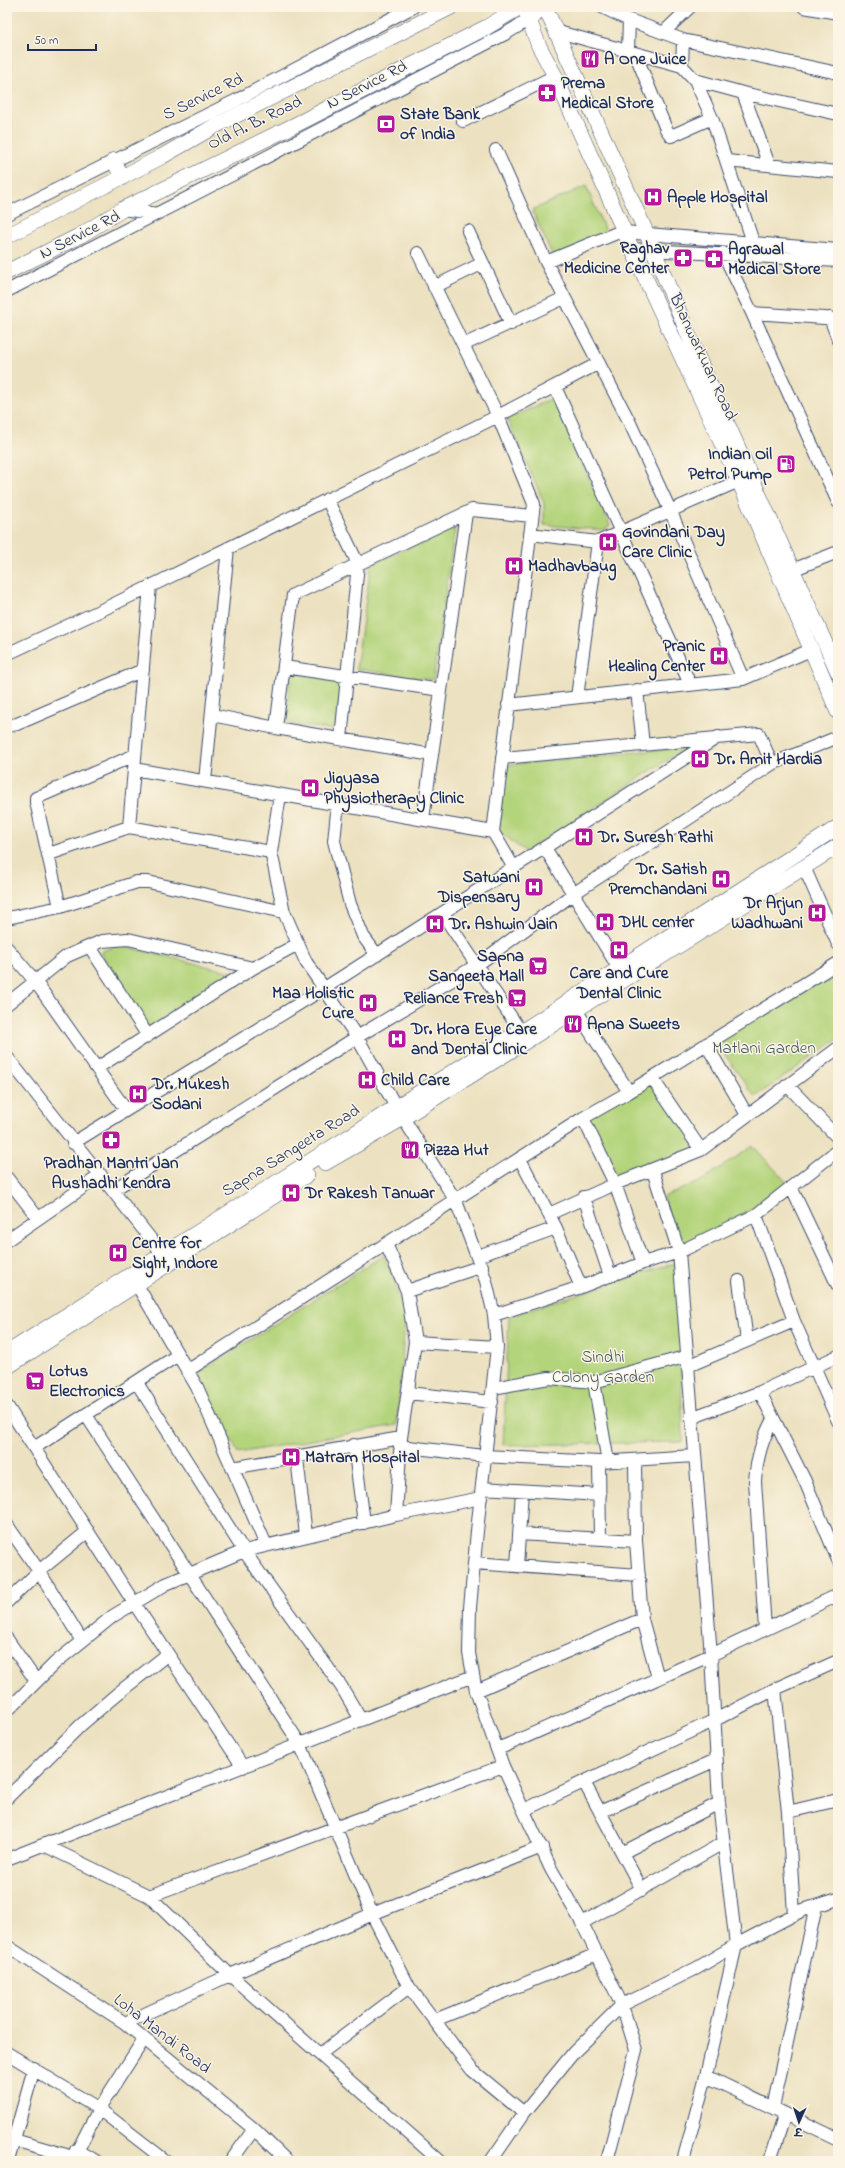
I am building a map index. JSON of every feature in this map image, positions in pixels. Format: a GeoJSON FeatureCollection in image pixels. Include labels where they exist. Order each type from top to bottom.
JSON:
{"type":"FeatureCollection","features":[{"type":"Feature","properties":{"kind":"main road","name":"Old A. B. Road"},"geometry":{"type":"LineString","coordinates":[[7,236],[122,178],[215,126],[451,7]]}},
{"type":"Feature","properties":{"kind":"main road","name":"Old A. B. Road"},"geometry":{"type":"LineString","coordinates":[[7,272],[81,236],[123,209],[480,30],[520,7]]}},
{"type":"Feature","properties":{"kind":"main road","name":"Bhanwarkuan Road"},"geometry":{"type":"LineString","coordinates":[[547,8],[555,31],[646,232],[651,249],[838,672]]}},
{"type":"Feature","properties":{"kind":"main road","name":"Bhanwarkuan Road"},"geometry":{"type":"LineString","coordinates":[[526,14],[539,46],[555,76],[632,249],[739,481],[838,712]]}},
{"type":"Feature","properties":{"kind":"main road"},"geometry":{"type":"LineString","coordinates":[[114,160],[122,178]]}},
{"type":"Feature","properties":{"kind":"main road","name":"Sapna Sangeeta Road"},"geometry":{"type":"LineString","coordinates":[[400,1112],[576,1010],[623,974],[838,827]]}},
{"type":"Feature","properties":{"kind":"main road","name":"Sapna Sangeeta Road"},"geometry":{"type":"LineString","coordinates":[[8,1349],[167,1259],[330,1160],[496,1045],[623,974],[838,846]]}},
{"type":"Feature","properties":{"kind":"main road","name":"Sapna Sangeeta Road"},"geometry":{"type":"LineString","coordinates":[[7,1368],[136,1285],[167,1259]]}},
{"type":"Feature","properties":{"kind":"street","name":"S Service Rd"},"geometry":{"type":"LineString","coordinates":[[7,214],[237,100],[413,7]]}},
{"type":"Feature","properties":{"kind":"street"},"geometry":{"type":"LineString","coordinates":[[602,7],[629,20],[683,40],[838,73]]}},
{"type":"Feature","properties":{"kind":"street"},"geometry":{"type":"LineString","coordinates":[[664,32],[690,7]]}},
{"type":"Feature","properties":{"kind":"street"},"geometry":{"type":"LineString","coordinates":[[804,7],[838,13]]}},
{"type":"Feature","properties":{"kind":"street","name":"N Service Rd"},"geometry":{"type":"LineString","coordinates":[[7,291],[157,214],[526,14],[547,8]]}},
{"type":"Feature","properties":{"kind":"street"},"geometry":{"type":"LineString","coordinates":[[629,20],[631,52],[666,129],[671,136],[712,118]]}},
{"type":"Feature","properties":{"kind":"street"},"geometry":{"type":"LineString","coordinates":[[555,31],[682,66],[695,80],[712,118],[753,242]]}},
{"type":"Feature","properties":{"kind":"street"},"geometry":{"type":"LineString","coordinates":[[682,66],[683,40]]}},
{"type":"Feature","properties":{"kind":"street"},"geometry":{"type":"LineString","coordinates":[[463,121],[555,76]]}},
{"type":"Feature","properties":{"kind":"street"},"geometry":{"type":"LineString","coordinates":[[695,80],[743,93],[838,114]]}},
{"type":"Feature","properties":{"kind":"street"},"geometry":{"type":"LineString","coordinates":[[743,93],[770,165]]}},
{"type":"Feature","properties":{"kind":"street"},"geometry":{"type":"LineString","coordinates":[[496,150],[546,262],[599,363],[670,510],[743,679]]}},
{"type":"Feature","properties":{"kind":"street"},"geometry":{"type":"LineString","coordinates":[[727,161],[838,172]]}},
{"type":"Feature","properties":{"kind":"street"},"geometry":{"type":"LineString","coordinates":[[123,209],[157,214]]}},
{"type":"Feature","properties":{"kind":"street"},"geometry":{"type":"LineString","coordinates":[[468,230],[511,324]]}},
{"type":"Feature","properties":{"kind":"street"},"geometry":{"type":"LineString","coordinates":[[546,262],[624,231],[838,250]]}},
{"type":"Feature","properties":{"kind":"street"},"geometry":{"type":"LineString","coordinates":[[632,249],[723,253],[838,261]]}},
{"type":"Feature","properties":{"kind":"street"},"geometry":{"type":"LineString","coordinates":[[723,253],[838,502]]}},
{"type":"Feature","properties":{"kind":"street"},"geometry":{"type":"LineString","coordinates":[[418,254],[498,416],[534,504],[493,832],[514,868]]}},
{"type":"Feature","properties":{"kind":"street"},"geometry":{"type":"LineString","coordinates":[[434,287],[483,263]]}},
{"type":"Feature","properties":{"kind":"street"},"geometry":{"type":"LineString","coordinates":[[463,345],[511,324],[564,298]]}},
{"type":"Feature","properties":{"kind":"street"},"geometry":{"type":"LineString","coordinates":[[752,313],[834,319],[838,339]]}},
{"type":"Feature","properties":{"kind":"street"},"geometry":{"type":"LineString","coordinates":[[7,654],[498,416],[599,363]]}},
{"type":"Feature","properties":{"kind":"street"},"geometry":{"type":"LineString","coordinates":[[555,387],[690,684]]}},
{"type":"Feature","properties":{"kind":"street"},"geometry":{"type":"LineString","coordinates":[[530,534],[598,542],[739,481]]}},
{"type":"Feature","properties":{"kind":"street"},"geometry":{"type":"LineString","coordinates":[[327,499],[358,564],[341,739]]}},
{"type":"Feature","properties":{"kind":"street"},"geometry":{"type":"LineString","coordinates":[[276,728],[293,595],[472,510],[532,516]]}},
{"type":"Feature","properties":{"kind":"street"},"geometry":{"type":"LineString","coordinates":[[423,819],[466,513]]}},
{"type":"Feature","properties":{"kind":"street"},"geometry":{"type":"LineString","coordinates":[[577,697],[598,542]]}},
{"type":"Feature","properties":{"kind":"street"},"geometry":{"type":"LineString","coordinates":[[205,781],[228,548]]}},
{"type":"Feature","properties":{"kind":"street"},"geometry":{"type":"LineString","coordinates":[[792,570],[838,552]]}},
{"type":"Feature","properties":{"kind":"street"},"geometry":{"type":"LineString","coordinates":[[129,826],[150,586]]}},
{"type":"Feature","properties":{"kind":"street"},"geometry":{"type":"LineString","coordinates":[[508,705],[743,679],[812,649]]}},
{"type":"Feature","properties":{"kind":"street"},"geometry":{"type":"LineString","coordinates":[[284,667],[441,690]]}},
{"type":"Feature","properties":{"kind":"street"},"geometry":{"type":"LineString","coordinates":[[7,726],[17,724],[143,670]]}},
{"type":"Feature","properties":{"kind":"street"},"geometry":{"type":"LineString","coordinates":[[637,690],[643,745]]}},
{"type":"Feature","properties":{"kind":"street"},"geometry":{"type":"LineString","coordinates":[[212,714],[276,728],[432,755]]}},
{"type":"Feature","properties":{"kind":"street"},"geometry":{"type":"LineString","coordinates":[[502,758],[759,734],[772,764]]}},
{"type":"Feature","properties":{"kind":"street"},"geometry":{"type":"LineString","coordinates":[[113,1190],[357,1037],[477,965],[572,894],[772,764],[838,737]]}},
{"type":"Feature","properties":{"kind":"street"},"geometry":{"type":"LineString","coordinates":[[73,1143],[323,989],[718,738]]}},
{"type":"Feature","properties":{"kind":"street"},"geometry":{"type":"LineString","coordinates":[[60,907],[36,798],[135,755]]}},
{"type":"Feature","properties":{"kind":"street"},"geometry":{"type":"LineString","coordinates":[[134,769],[338,803],[493,832]]}},
{"type":"Feature","properties":{"kind":"street"},"geometry":{"type":"LineString","coordinates":[[280,794],[271,852],[284,912],[306,962],[357,1037],[400,1112],[456,1201],[480,1261],[494,1315],[497,1347],[492,1402],[484,1456],[474,1563],[468,1653],[476,1691],[503,1766],[552,1870],[582,1923],[622,2005],[636,2050],[608,2161]]}},
{"type":"Feature","properties":{"kind":"street"},"geometry":{"type":"LineString","coordinates":[[338,803],[334,842],[347,892],[363,936],[377,954]]}},
{"type":"Feature","properties":{"kind":"street"},"geometry":{"type":"LineString","coordinates":[[49,854],[129,826],[271,852]]}},
{"type":"Feature","properties":{"kind":"street"},"geometry":{"type":"LineString","coordinates":[[545,848],[572,894],[623,974]]}},
{"type":"Feature","properties":{"kind":"street"},"geometry":{"type":"LineString","coordinates":[[804,867],[838,944]]}},
{"type":"Feature","properties":{"kind":"street"},"geometry":{"type":"LineString","coordinates":[[7,918],[60,907],[137,882],[148,882],[284,912]]}},
{"type":"Feature","properties":{"kind":"street"},"geometry":{"type":"LineString","coordinates":[[442,913],[521,1032]]}},
{"type":"Feature","properties":{"kind":"street"},"geometry":{"type":"LineString","coordinates":[[7,1004],[66,956],[102,941],[128,939],[253,968]]}},
{"type":"Feature","properties":{"kind":"street"},"geometry":{"type":"LineString","coordinates":[[97,1068],[253,968],[298,944]]}},
{"type":"Feature","properties":{"kind":"street"},"geometry":{"type":"LineString","coordinates":[[90,946],[148,1036]]}},
{"type":"Feature","properties":{"kind":"street"},"geometry":{"type":"LineString","coordinates":[[7,948],[35,981],[126,1110]]}},
{"type":"Feature","properties":{"kind":"street"},"geometry":{"type":"LineString","coordinates":[[187,1371],[456,1201],[583,1118],[629,1092],[838,963]]}},
{"type":"Feature","properties":{"kind":"street"},"geometry":{"type":"LineString","coordinates":[[576,1010],[629,1092]]}},
{"type":"Feature","properties":{"kind":"street"},"geometry":{"type":"LineString","coordinates":[[706,1044],[747,1115]]}},
{"type":"Feature","properties":{"kind":"street"},"geometry":{"type":"LineString","coordinates":[[549,1214],[584,1197],[701,1150],[838,1048]]}},
{"type":"Feature","properties":{"kind":"street"},"geometry":{"type":"LineString","coordinates":[[7,1057],[73,1143],[101,1175],[167,1259]]}},
{"type":"Feature","properties":{"kind":"street"},"geometry":{"type":"LineString","coordinates":[[652,1078],[701,1150]]}},
{"type":"Feature","properties":{"kind":"street"},"geometry":{"type":"LineString","coordinates":[[787,1085],[838,1138]]}},
{"type":"Feature","properties":{"kind":"street"},"geometry":{"type":"LineString","coordinates":[[583,1118],[615,1184],[643,1263]]}},
{"type":"Feature","properties":{"kind":"street"},"geometry":{"type":"LineString","coordinates":[[494,1315],[581,1287],[643,1263],[678,1252],[756,1215],[838,1150]]}},
{"type":"Feature","properties":{"kind":"street"},"geometry":{"type":"LineString","coordinates":[[520,1159],[556,1228],[581,1287]]}},
{"type":"Feature","properties":{"kind":"street"},"geometry":{"type":"LineString","coordinates":[[653,1170],[678,1252],[711,1655],[719,1803],[736,1945],[706,2076],[683,2161]]}},
{"type":"Feature","properties":{"kind":"street"},"geometry":{"type":"LineString","coordinates":[[7,1240],[101,1175]]}},
{"type":"Feature","properties":{"kind":"street"},"geometry":{"type":"LineString","coordinates":[[7,1178],[38,1218]]}},
{"type":"Feature","properties":{"kind":"street"},"geometry":{"type":"LineString","coordinates":[[791,1187],[838,1286]]}},
{"type":"Feature","properties":{"kind":"street"},"geometry":{"type":"LineString","coordinates":[[584,1197],[610,1276]]}},
{"type":"Feature","properties":{"kind":"street"},"geometry":{"type":"LineString","coordinates":[[756,1215],[794,1321],[838,1421]]}},
{"type":"Feature","properties":{"kind":"street"},"geometry":{"type":"LineString","coordinates":[[407,1291],[556,1228]]}},
{"type":"Feature","properties":{"kind":"street"},"geometry":{"type":"LineString","coordinates":[[386,1244],[407,1291],[415,1342],[401,1442],[396,1515]]}},
{"type":"Feature","properties":{"kind":"street"},"geometry":{"type":"LineString","coordinates":[[739,1281],[747,1341]]}},
{"type":"Feature","properties":{"kind":"street"},"geometry":{"type":"LineString","coordinates":[[136,1285],[197,1387],[266,1546]]}},
{"type":"Feature","properties":{"kind":"street"},"geometry":{"type":"LineString","coordinates":[[493,1388],[549,1378],[594,1382],[688,1361],[747,1341],[794,1321]]}},
{"type":"Feature","properties":{"kind":"street"},"geometry":{"type":"LineString","coordinates":[[415,1342],[497,1347]]}},
{"type":"Feature","properties":{"kind":"street"},"geometry":{"type":"LineString","coordinates":[[34,1448],[178,1356]]}},
{"type":"Feature","properties":{"kind":"street"},"geometry":{"type":"LineString","coordinates":[[691,1418],[760,1392],[838,1356]]}},
{"type":"Feature","properties":{"kind":"street"},"geometry":{"type":"LineString","coordinates":[[594,1382],[604,1462],[600,1495],[600,1539]]}},
{"type":"Feature","properties":{"kind":"street"},"geometry":{"type":"LineString","coordinates":[[137,1383],[244,1551],[342,1686],[361,1720]]}},
{"type":"Feature","properties":{"kind":"street"},"geometry":{"type":"LineString","coordinates":[[760,1392],[805,1481],[838,1560]]}},
{"type":"Feature","properties":{"kind":"street"},"geometry":{"type":"LineString","coordinates":[[408,1393],[492,1402]]}},
{"type":"Feature","properties":{"kind":"street"},"geometry":{"type":"LineString","coordinates":[[7,1406],[134,1603],[243,1767]]}},
{"type":"Feature","properties":{"kind":"street"},"geometry":{"type":"LineString","coordinates":[[86,1415],[300,1744],[372,1914],[409,1987],[472,2070],[524,2113]]}},
{"type":"Feature","properties":{"kind":"street"},"geometry":{"type":"LineString","coordinates":[[766,1629],[754,1481],[756,1460],[761,1442],[773,1419]]}},
{"type":"Feature","properties":{"kind":"street"},"geometry":{"type":"LineString","coordinates":[[232,1468],[297,1458],[354,1445],[401,1442],[484,1456],[604,1462],[694,1456]]}},
{"type":"Feature","properties":{"kind":"street"},"geometry":{"type":"LineString","coordinates":[[354,1445],[364,1523]]}},
{"type":"Feature","properties":{"kind":"street"},"geometry":{"type":"LineString","coordinates":[[297,1458],[306,1535]]}},
{"type":"Feature","properties":{"kind":"street"},"geometry":{"type":"LineString","coordinates":[[635,1461],[636,1541],[642,1619],[658,1678]]}},
{"type":"Feature","properties":{"kind":"street"},"geometry":{"type":"LineString","coordinates":[[7,1711],[36,1681],[113,1616],[166,1584],[244,1551],[306,1535],[364,1523],[481,1493],[522,1491],[600,1495]]}},
{"type":"Feature","properties":{"kind":"street"},"geometry":{"type":"LineString","coordinates":[[517,1566],[522,1491]]}},
{"type":"Feature","properties":{"kind":"street"},"geometry":{"type":"LineString","coordinates":[[7,1525],[39,1571],[82,1641]]}},
{"type":"Feature","properties":{"kind":"street"},"geometry":{"type":"LineString","coordinates":[[7,1602],[39,1571],[88,1531]]}},
{"type":"Feature","properties":{"kind":"street"},"geometry":{"type":"LineString","coordinates":[[519,1534],[636,1541]]}},
{"type":"Feature","properties":{"kind":"street"},"geometry":{"type":"LineString","coordinates":[[474,1563],[638,1575]]}},
{"type":"Feature","properties":{"kind":"street"},"geometry":{"type":"LineString","coordinates":[[498,1749],[711,1655],[838,1595]]}},
{"type":"Feature","properties":{"kind":"street"},"geometry":{"type":"LineString","coordinates":[[476,1691],[642,1619]]}},
{"type":"Feature","properties":{"kind":"street"},"geometry":{"type":"LineString","coordinates":[[7,1639],[36,1681]]}},
{"type":"Feature","properties":{"kind":"street"},"geometry":{"type":"LineString","coordinates":[[7,1798],[81,1725],[117,1694],[168,1654]]}},
{"type":"Feature","properties":{"kind":"street"},"geometry":{"type":"LineString","coordinates":[[524,1810],[715,1720],[775,1689],[838,1661]]}},
{"type":"Feature","properties":{"kind":"street"},"geometry":{"type":"LineString","coordinates":[[7,1859],[473,1676]]}},
{"type":"Feature","properties":{"kind":"street"},"geometry":{"type":"LineString","coordinates":[[775,1689],[788,1812],[794,1915]]}},
{"type":"Feature","properties":{"kind":"street"},"geometry":{"type":"LineString","coordinates":[[600,1812],[716,1760]]}},
{"type":"Feature","properties":{"kind":"street"},"geometry":{"type":"LineString","coordinates":[[149,1896],[503,1766]]}},
{"type":"Feature","properties":{"kind":"street"},"geometry":{"type":"LineString","coordinates":[[584,1782],[642,1890]]}},
{"type":"Feature","properties":{"kind":"street"},"geometry":{"type":"LineString","coordinates":[[788,1812],[838,1800]]}},
{"type":"Feature","properties":{"kind":"street"},"geometry":{"type":"LineString","coordinates":[[622,1853],[719,1803]]}},
{"type":"Feature","properties":{"kind":"street"},"geometry":{"type":"LineString","coordinates":[[582,1923],[723,1844]]}},
{"type":"Feature","properties":{"kind":"street"},"geometry":{"type":"LineString","coordinates":[[44,1845],[149,1896],[230,1974],[440,2161]]}},
{"type":"Feature","properties":{"kind":"street"},"geometry":{"type":"LineString","coordinates":[[125,2023],[230,1974],[372,1914],[542,1847]]}},
{"type":"Feature","properties":{"kind":"street"},"geometry":{"type":"LineString","coordinates":[[491,2161],[524,2113],[574,2052],[622,2005],[698,1968],[736,1945],[794,1915],[816,1906],[838,1900]]}},
{"type":"Feature","properties":{"kind":"street"},"geometry":{"type":"LineString","coordinates":[[773,2108],[816,1906]]}},
{"type":"Feature","properties":{"kind":"street","name":"Loha Mandi Road"},"geometry":{"type":"LineString","coordinates":[[7,1946],[125,2023],[254,2128],[287,2161]]}},
{"type":"Feature","properties":{"kind":"street"},"geometry":{"type":"LineString","coordinates":[[435,2020],[597,1954]]}},
{"type":"Feature","properties":{"kind":"street"},"geometry":{"type":"LineString","coordinates":[[320,2054],[409,1987]]}},
{"type":"Feature","properties":{"kind":"street"},"geometry":{"type":"LineString","coordinates":[[74,2156],[99,2109],[144,2039]]}},
{"type":"Feature","properties":{"kind":"street"},"geometry":{"type":"LineString","coordinates":[[7,2053],[34,2068],[99,2109],[166,2161]]}},
{"type":"Feature","properties":{"kind":"street"},"geometry":{"type":"LineString","coordinates":[[8,2161],[34,2068]]}},
{"type":"Feature","properties":{"kind":"street"},"geometry":{"type":"LineString","coordinates":[[706,2076],[838,2139]]}},
{"type":"Feature","properties":{"kind":"street"},"geometry":{"type":"LineString","coordinates":[[770,2161],[785,2114]]}},
{"type":"Feature","properties":{"kind":"street"},"geometry":{"type":"LineString","coordinates":[[231,2161],[254,2128]]}},
{"type":"Feature","properties":{"kind":"street"},"geometry":{"type":"LineString","coordinates":[[14,2140],[95,2161]]}},
{"type":"Feature","properties":{"kind":"green space"},"geometry":{"type":"Polygon","coordinates":[[[586,186],[608,237],[555,261],[532,210],[586,186]]]}},
{"type":"Feature","properties":{"kind":"green space"},"geometry":{"type":"Polygon","coordinates":[[[553,398],[610,525],[604,530],[544,525],[544,503],[507,419],[553,398]]]}},
{"type":"Feature","properties":{"kind":"green space"},"geometry":{"type":"Polygon","coordinates":[[[455,528],[433,680],[356,669],[371,564],[455,528]]]}},
{"type":"Feature","properties":{"kind":"green space"},"geometry":{"type":"Polygon","coordinates":[[[291,673],[342,680],[335,730],[285,723],[291,673]]]}},
{"type":"Feature","properties":{"kind":"green space"},"geometry":{"type":"Polygon","coordinates":[[[687,747],[526,852],[498,831],[505,765],[687,747]]]}},
{"type":"Feature","properties":{"kind":"green space"},"geometry":{"type":"Polygon","coordinates":[[[119,945],[235,973],[149,1028],[100,952],[119,945]]]}},
{"type":"Feature","properties":{"kind":"green space","name":"Matlani Garden"},"geometry":{"type":"Polygon","coordinates":[[[836,966],[838,972],[838,1039],[755,1097],[713,1038],[836,966]]]}},
{"type":"Feature","properties":{"kind":"green space"},"geometry":{"type":"Polygon","coordinates":[[[652,1078],[701,1150],[615,1184],[583,1118],[652,1078]]]}},
{"type":"Feature","properties":{"kind":"green space"},"geometry":{"type":"Polygon","coordinates":[[[753,1146],[791,1187],[756,1215],[679,1252],[663,1197],[699,1182],[753,1146]]]}},
{"type":"Feature","properties":{"kind":"green space"},"geometry":{"type":"Polygon","coordinates":[[[384,1255],[396,1286],[405,1319],[397,1425],[238,1453],[198,1373],[384,1255]]]}},
{"type":"Feature","properties":{"kind":"green space","name":"Sindhi Colony Garden"},"geometry":{"type":"Polygon","coordinates":[[[678,1262],[683,1442],[503,1445],[509,1316],[678,1262]]]}},
{"type":"Feature","properties":{"kind":"place","name":"A One Juice"},"geometry":{"type":"Point","coordinates":[590,59]}},
{"type":"Feature","properties":{"kind":"place","name":"Prema Medical Store"},"geometry":{"type":"Point","coordinates":[547,93]}},
{"type":"Feature","properties":{"kind":"place","name":"State Bank of India"},"geometry":{"type":"Point","coordinates":[386,124]}},
{"type":"Feature","properties":{"kind":"place","name":"Apple Hospital"},"geometry":{"type":"Point","coordinates":[653,197]}},
{"type":"Feature","properties":{"kind":"place","name":"Raghav Medicine Center"},"geometry":{"type":"Point","coordinates":[683,258]}},
{"type":"Feature","properties":{"kind":"place","name":"Agrawal Medical Store"},"geometry":{"type":"Point","coordinates":[714,259]}},
{"type":"Feature","properties":{"kind":"place","name":"Indian Oil Petrol Pump"},"geometry":{"type":"Point","coordinates":[786,464]}},
{"type":"Feature","properties":{"kind":"place","name":"Govindani Day Care Clinic"},"geometry":{"type":"Point","coordinates":[608,542]}},
{"type":"Feature","properties":{"kind":"place","name":"Madhavbaug"},"geometry":{"type":"Point","coordinates":[514,566]}},
{"type":"Feature","properties":{"kind":"place","name":"Pranic Healing Center"},"geometry":{"type":"Point","coordinates":[719,656]}},
{"type":"Feature","properties":{"kind":"place","name":"Dr. Amit Hardia"},"geometry":{"type":"Point","coordinates":[700,759]}},
{"type":"Feature","properties":{"kind":"place","name":"Jigyasa Physiotherapy Clinic"},"geometry":{"type":"Point","coordinates":[310,788]}},
{"type":"Feature","properties":{"kind":"place","name":"Dr. Suresh Rathi"},"geometry":{"type":"Point","coordinates":[584,837]}},
{"type":"Feature","properties":{"kind":"place","name":"Dr. Satish Premchandani"},"geometry":{"type":"Point","coordinates":[721,879]}},
{"type":"Feature","properties":{"kind":"place","name":"Satwani Dispensary"},"geometry":{"type":"Point","coordinates":[534,887]}},
{"type":"Feature","properties":{"kind":"place","name":"Dr Arjun Wadhwani"},"geometry":{"type":"Point","coordinates":[817,913]}},
{"type":"Feature","properties":{"kind":"place","name":"DHL center"},"geometry":{"type":"Point","coordinates":[605,922]}},
{"type":"Feature","properties":{"kind":"place","name":"Dr. Ashwin Jain"},"geometry":{"type":"Point","coordinates":[435,924]}},
{"type":"Feature","properties":{"kind":"place","name":"Care and Cure Dental Clinic"},"geometry":{"type":"Point","coordinates":[619,950]}},
{"type":"Feature","properties":{"kind":"place","name":"Sapna Sangeeta Mall"},"geometry":{"type":"Point","coordinates":[538,966]}},
{"type":"Feature","properties":{"kind":"place","name":"Reliance Fresh"},"geometry":{"type":"Point","coordinates":[517,998]}},
{"type":"Feature","properties":{"kind":"place","name":"Maa Holistic Cure"},"geometry":{"type":"Point","coordinates":[368,1003]}},
{"type":"Feature","properties":{"kind":"place","name":"Apna Sweets"},"geometry":{"type":"Point","coordinates":[573,1024]}},
{"type":"Feature","properties":{"kind":"place","name":"Dr. Hora Eye Care and Dental Clinic"},"geometry":{"type":"Point","coordinates":[397,1039]}},
{"type":"Feature","properties":{"kind":"place","name":"Child Care"},"geometry":{"type":"Point","coordinates":[367,1080]}},
{"type":"Feature","properties":{"kind":"place","name":"Dr. Mukesh Sodani"},"geometry":{"type":"Point","coordinates":[138,1094]}},
{"type":"Feature","properties":{"kind":"place","name":"Pradhan Mantri Jan Aushadhi Kendra"},"geometry":{"type":"Point","coordinates":[111,1140]}},
{"type":"Feature","properties":{"kind":"place","name":"Pizza Hut"},"geometry":{"type":"Point","coordinates":[410,1150]}},
{"type":"Feature","properties":{"kind":"place","name":"Dr Rakesh Tanwar"},"geometry":{"type":"Point","coordinates":[291,1193]}},
{"type":"Feature","properties":{"kind":"place","name":"Centre for Sight, Indore"},"geometry":{"type":"Point","coordinates":[118,1253]}},
{"type":"Feature","properties":{"kind":"place","name":"Lotus Electronics"},"geometry":{"type":"Point","coordinates":[35,1381]}},
{"type":"Feature","properties":{"kind":"place","name":"Matram Hospital"},"geometry":{"type":"Point","coordinates":[291,1457]}}]}
